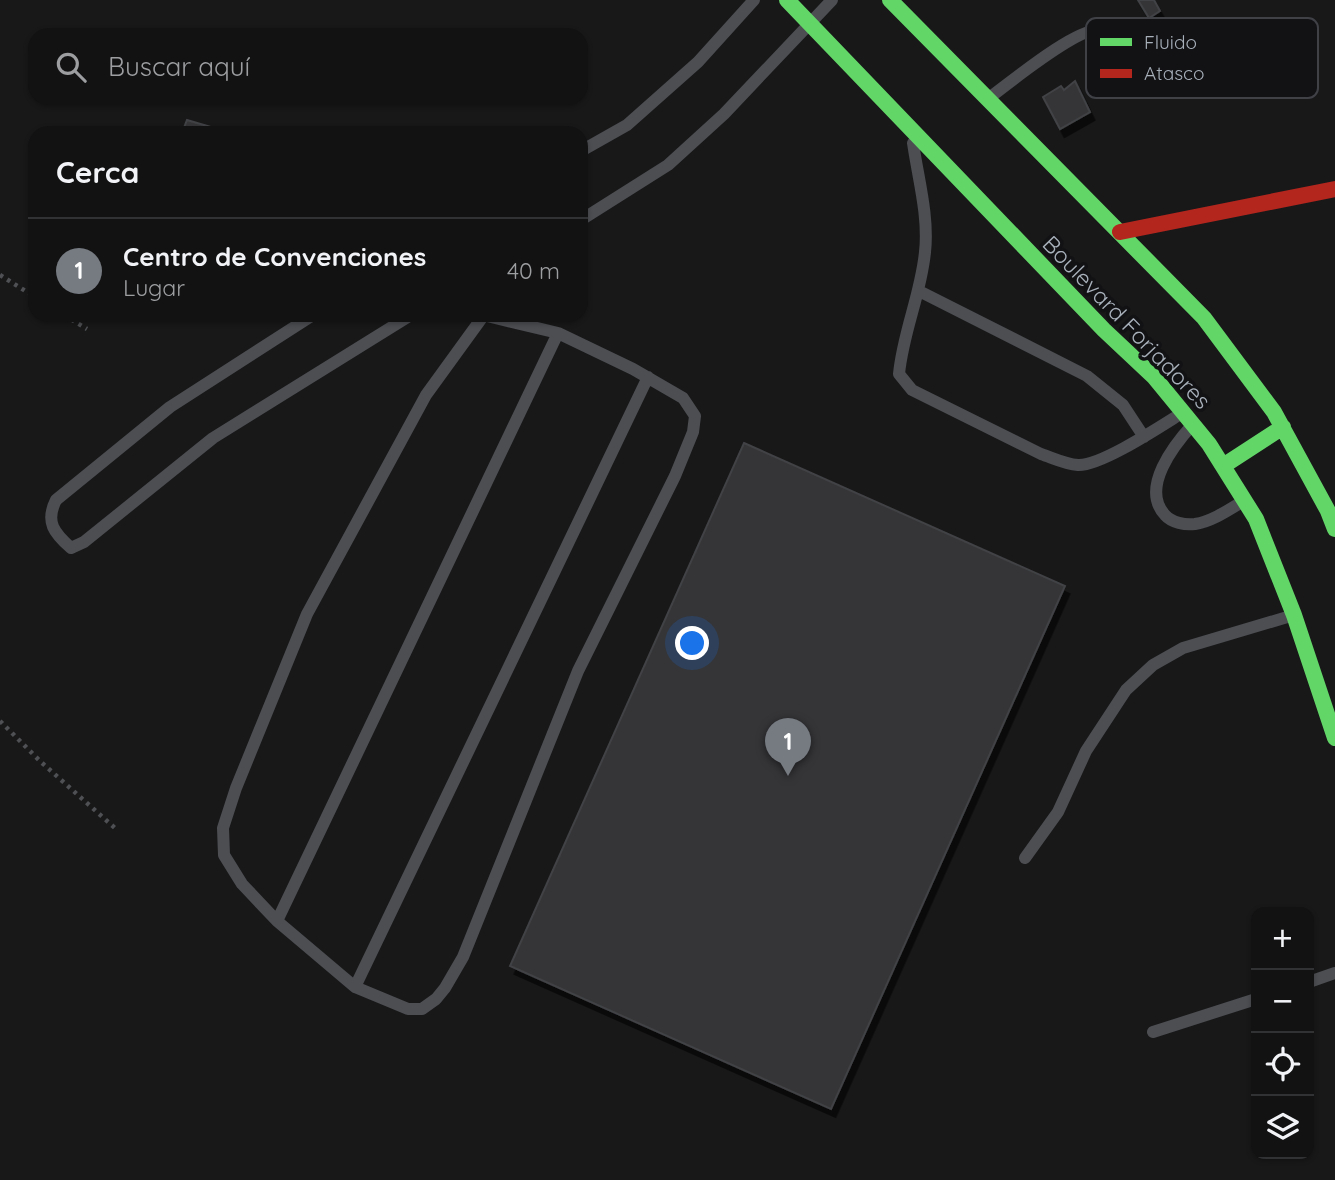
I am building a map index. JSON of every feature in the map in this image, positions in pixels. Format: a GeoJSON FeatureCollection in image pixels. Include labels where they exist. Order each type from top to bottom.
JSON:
{"type":"FeatureCollection","features":[{"type":"Feature","properties":{"kind":"main road","name":"Boulevard Forjadores"},"geometry":{"type":"LineString","coordinates":[[788,0],[1104,330],[1154,377],[1209,444],[1256,519],[1294,615],[1335,738]]}},
{"type":"Feature","properties":{"kind":"main road"},"geometry":{"type":"LineString","coordinates":[[891,0],[1204,318],[1275,412],[1328,511],[1335,530]]}},
{"type":"Feature","properties":{"kind":"main road"},"geometry":{"type":"LineString","coordinates":[[1119,232],[1335,189]]}},
{"type":"Feature","properties":{"kind":"main road"},"geometry":{"type":"LineString","coordinates":[[1223,466],[1283,427]]}},
{"type":"Feature","properties":{"kind":"lane"},"geometry":{"type":"LineString","coordinates":[[588,147],[627,125],[698,62],[754,0]]}},
{"type":"Feature","properties":{"kind":"lane"},"geometry":{"type":"LineString","coordinates":[[588,215],[668,164],[724,114],[832,0]]}},
{"type":"Feature","properties":{"kind":"lane"},"geometry":{"type":"LineString","coordinates":[[988,99],[1055,50],[1086,32]]}},
{"type":"Feature","properties":{"kind":"lane"},"geometry":{"type":"LineString","coordinates":[[911,129],[925,215],[926,249],[919,291],[902,346],[899,374],[912,390],[1063,462],[1082,465],[1188,418]]}},
{"type":"Feature","properties":{"kind":"lane"},"geometry":{"type":"LineString","coordinates":[[919,291],[1087,376],[1123,405],[1144,437]]}},
{"type":"Feature","properties":{"kind":"lane"},"geometry":{"type":"LineString","coordinates":[[302,322],[170,407],[56,500],[51,510],[50,523],[57,536],[71,548],[84,542],[213,438],[400,322]]}},
{"type":"Feature","properties":{"kind":"lane"},"geometry":{"type":"LineString","coordinates":[[479,322],[426,395],[307,614],[236,788],[223,828],[224,855],[242,884],[277,921],[355,987],[408,1009],[422,1009],[436,999],[463,957],[578,671],[675,475],[693,432],[695,416],[683,398],[648,377],[558,333],[513,322]]}},
{"type":"Feature","properties":{"kind":"lane"},"geometry":{"type":"LineString","coordinates":[[277,921],[558,333]]}},
{"type":"Feature","properties":{"kind":"lane"},"geometry":{"type":"LineString","coordinates":[[355,987],[648,377]]}},
{"type":"Feature","properties":{"kind":"lane"},"geometry":{"type":"LineString","coordinates":[[1188,418],[1183,435],[1159,475],[1155,495],[1160,509],[1168,519],[1196,524],[1245,500]]}},
{"type":"Feature","properties":{"kind":"lane"},"geometry":{"type":"LineString","coordinates":[[1025,858],[1058,812],[1086,751],[1126,690],[1135,681],[1153,665],[1183,648],[1294,615]]}},
{"type":"Feature","properties":{"kind":"lane"},"geometry":{"type":"LineString","coordinates":[[1314,980],[1335,974]]}},
{"type":"Feature","properties":{"kind":"lane"},"geometry":{"type":"LineString","coordinates":[[1153,1032],[1251,1001]]}},
{"type":"Feature","properties":{"kind":"path"},"geometry":{"type":"LineString","coordinates":[[0,275],[28,293]]}},
{"type":"Feature","properties":{"kind":"path"},"geometry":{"type":"LineString","coordinates":[[76,322],[88,329]]}},
{"type":"Feature","properties":{"kind":"path"},"geometry":{"type":"LineString","coordinates":[[0,721],[116,829]]}},
{"type":"Feature","properties":{"kind":"building"},"geometry":{"type":"Polygon","coordinates":[[[1138,0],[1154,0],[1160,11],[1149,18],[1138,0]]]}},
{"type":"Feature","properties":{"kind":"building"},"geometry":{"type":"Polygon","coordinates":[[[1075,81],[1090,112],[1060,129],[1043,97],[1061,86],[1064,90],[1075,81]]]}},
{"type":"Feature","properties":{"kind":"building"},"geometry":{"type":"Polygon","coordinates":[[[187,120],[207,126],[185,126],[187,120]]]}},
{"type":"Feature","properties":{"kind":"building"},"geometry":{"type":"Polygon","coordinates":[[[744,443],[1065,586],[831,1109],[510,966],[744,443]]]}},
{"type":"Feature","properties":{"kind":"traffic: fast"},"geometry":{"type":"LineString","coordinates":[[787,0],[1104,330],[1154,377],[1209,444],[1256,519],[1294,615],[1335,738]]}},
{"type":"Feature","properties":{"kind":"traffic: fast"},"geometry":{"type":"LineString","coordinates":[[890,0],[1204,318],[1274,412],[1328,511],[1335,529]]}},
{"type":"Feature","properties":{"kind":"traffic: fast"},"geometry":{"type":"LineString","coordinates":[[1223,466],[1283,427]]}},
{"type":"Feature","properties":{"kind":"traffic: jam"},"geometry":{"type":"LineString","coordinates":[[1120,232],[1335,189]]}},
{"type":"Feature","properties":{"kind":"place","name":"Centro de Convenciones"},"geometry":{"type":"Point","coordinates":[788,776]}}]}
